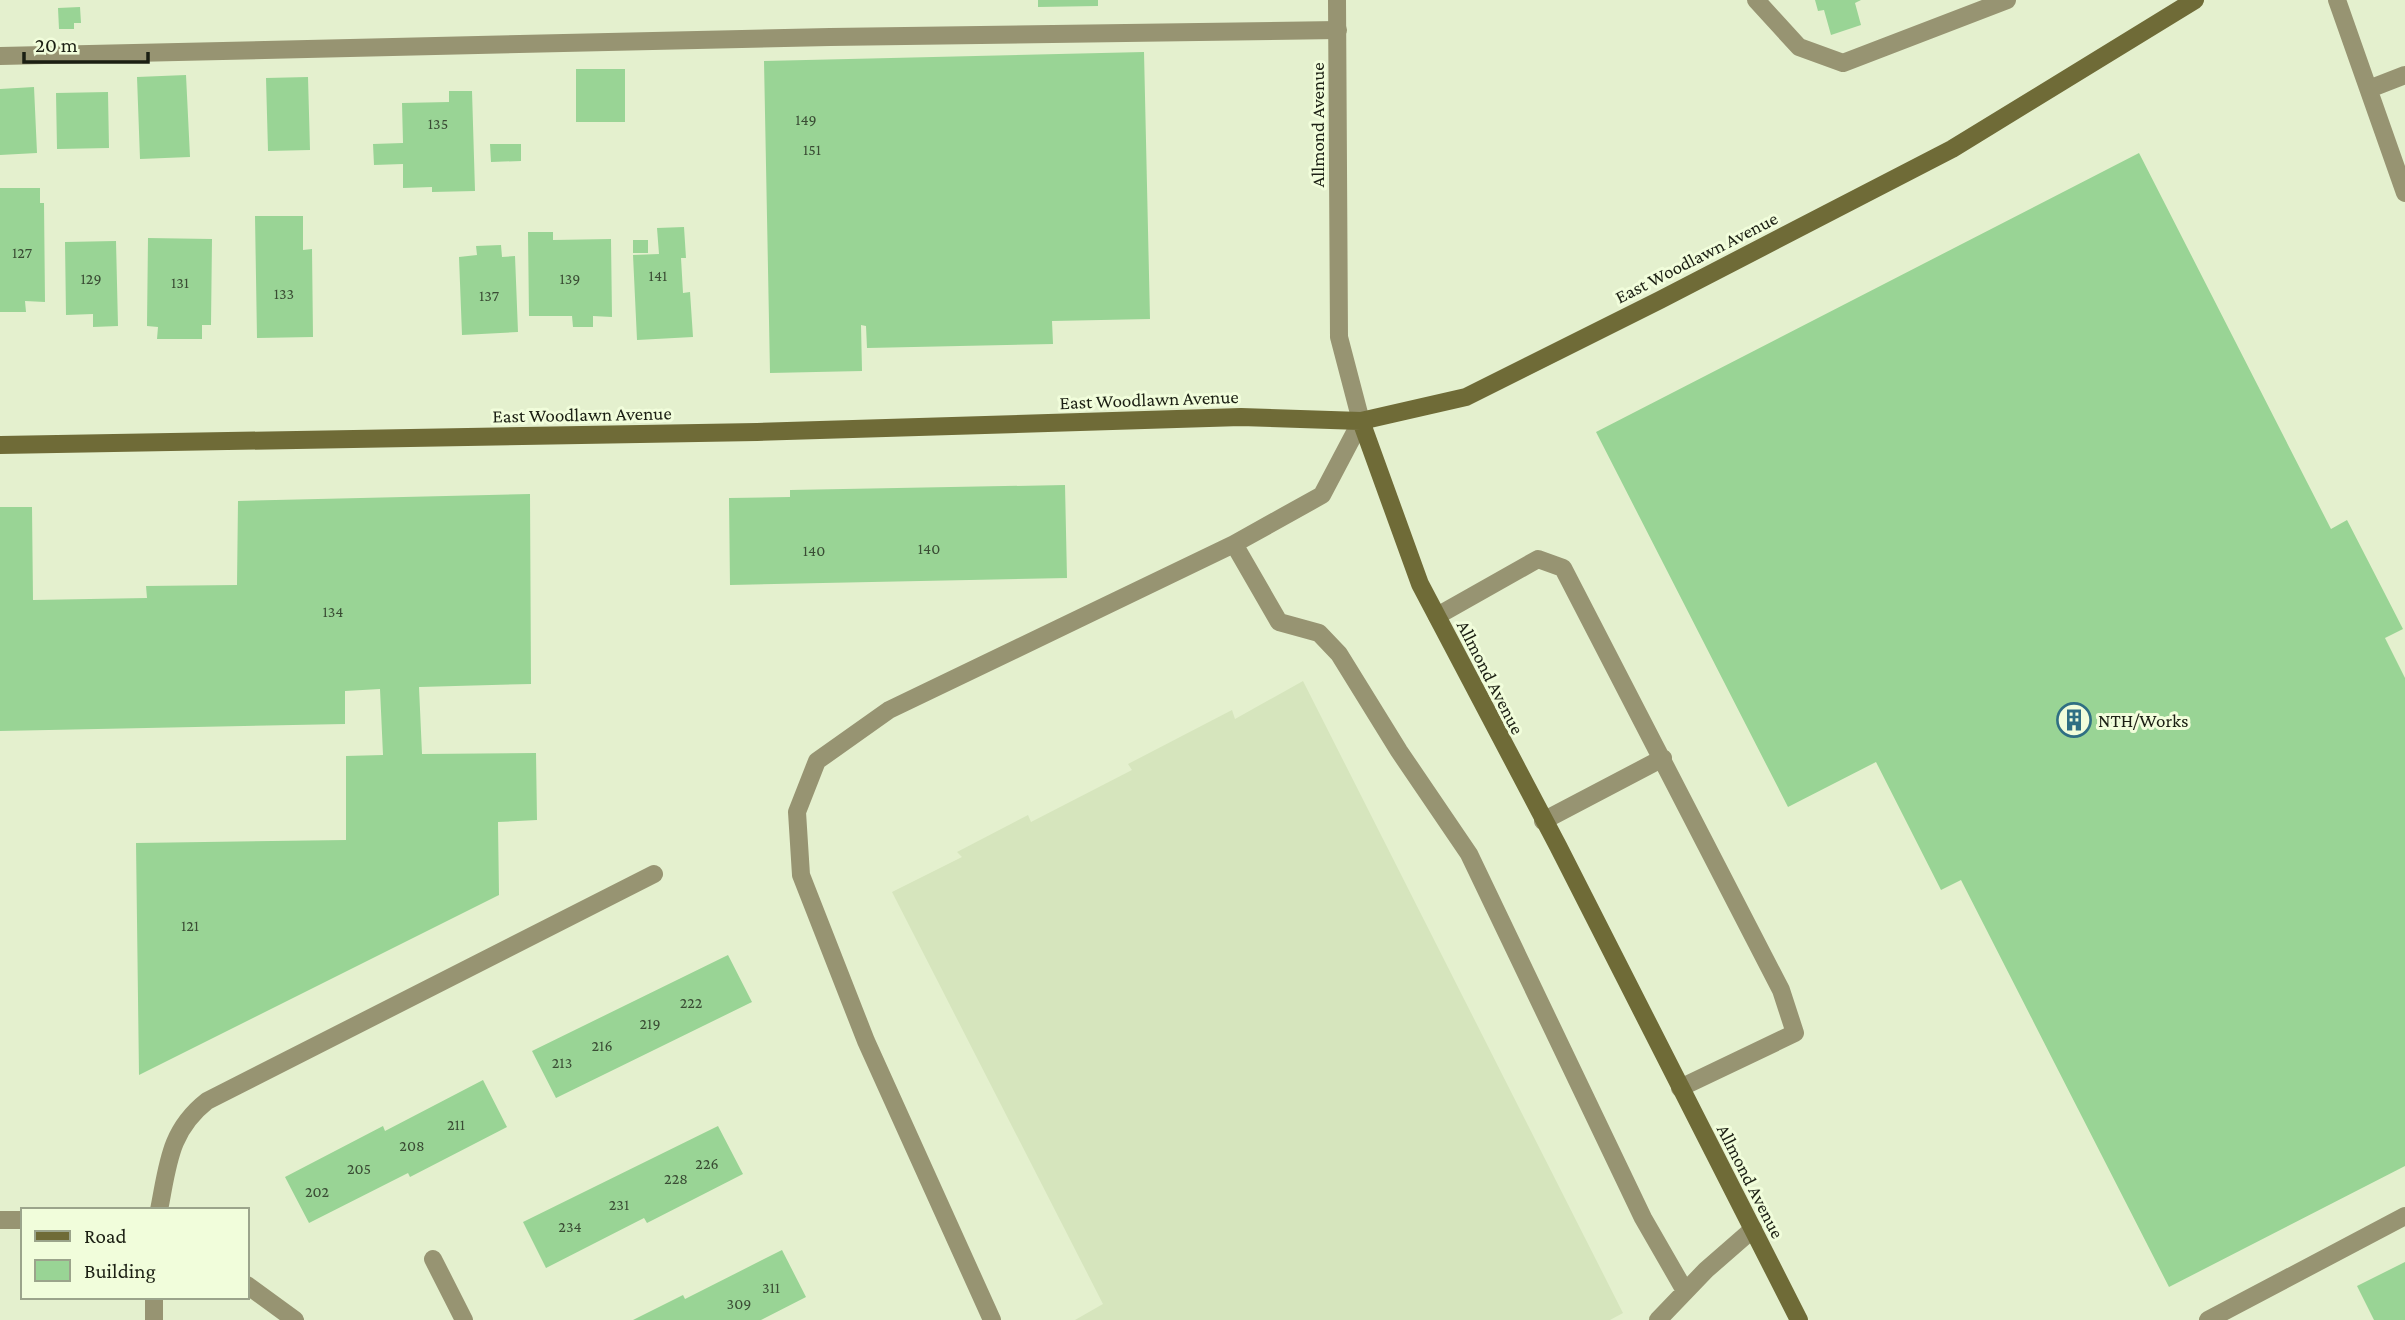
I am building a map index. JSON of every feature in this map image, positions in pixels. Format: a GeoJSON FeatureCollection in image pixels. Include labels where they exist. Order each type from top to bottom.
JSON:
{"type":"FeatureCollection","features":[{"type":"Feature","properties":{"kind":"main road","name":"East Woodlawn Avenue"},"geometry":{"type":"LineString","coordinates":[[0,444],[757,432],[1241,417],[1361,421],[1465,397],[1660,300],[1952,149],[2195,0]]}},
{"type":"Feature","properties":{"kind":"main road","name":"Allmond Avenue"},"geometry":{"type":"LineString","coordinates":[[1361,421],[1420,584],[1799,1320]]}},
{"type":"Feature","properties":{"kind":"street","name":"Allmond Avenue"},"geometry":{"type":"LineString","coordinates":[[1338,0],[1339,337],[1361,421]]}},
{"type":"Feature","properties":{"kind":"street"},"geometry":{"type":"LineString","coordinates":[[1756,0],[1799,47],[1843,63],[2007,0]]}},
{"type":"Feature","properties":{"kind":"street"},"geometry":{"type":"LineString","coordinates":[[2337,0],[2405,193]]}},
{"type":"Feature","properties":{"kind":"street"},"geometry":{"type":"LineString","coordinates":[[0,56],[802,37],[1338,30]]}},
{"type":"Feature","properties":{"kind":"street"},"geometry":{"type":"LineString","coordinates":[[2369,89],[2405,75]]}},
{"type":"Feature","properties":{"kind":"street"},"geometry":{"type":"LineString","coordinates":[[992,1320],[866,1041],[801,875],[797,812],[817,761],[889,710],[1234,544],[1322,495],[1361,421]]}},
{"type":"Feature","properties":{"kind":"street"},"geometry":{"type":"LineString","coordinates":[[1234,544],[1279,622],[1319,633],[1339,654],[1399,751],[1469,854],[1643,1218],[1685,1292]]}},
{"type":"Feature","properties":{"kind":"street"},"geometry":{"type":"LineString","coordinates":[[1437,616],[1538,559],[1563,568],[1782,990],[1795,1033],[1680,1088]]}},
{"type":"Feature","properties":{"kind":"street"},"geometry":{"type":"LineString","coordinates":[[1543,821],[1662,758]]}},
{"type":"Feature","properties":{"kind":"street"},"geometry":{"type":"LineString","coordinates":[[159,1208],[171,1152],[187,1117],[207,1101],[654,874]]}},
{"type":"Feature","properties":{"kind":"street"},"geometry":{"type":"LineString","coordinates":[[2208,1320],[2405,1216]]}},
{"type":"Feature","properties":{"kind":"street"},"geometry":{"type":"LineString","coordinates":[[0,1220],[21,1220]]}},
{"type":"Feature","properties":{"kind":"street"},"geometry":{"type":"LineString","coordinates":[[1658,1320],[1753,1230]]}},
{"type":"Feature","properties":{"kind":"street"},"geometry":{"type":"LineString","coordinates":[[433,1259],[464,1320]]}},
{"type":"Feature","properties":{"kind":"street"},"geometry":{"type":"LineString","coordinates":[[248,1286],[295,1320]]}},
{"type":"Feature","properties":{"kind":"street"},"geometry":{"type":"LineString","coordinates":[[154,1299],[154,1320]]}},
{"type":"Feature","properties":{"kind":"shaded area"},"geometry":{"type":"Polygon","coordinates":[[[1303,681],[1623,1313],[1610,1320],[1075,1320],[1103,1304],[892,892],[962,857],[957,852],[1028,815],[1031,822],[1132,770],[1128,764],[1232,710],[1235,719],[1303,681]]]}},
{"type":"Feature","properties":{"kind":"building"},"geometry":{"type":"Polygon","coordinates":[[[1038,0],[1098,0],[1098,6],[1038,7],[1038,0]]]}},
{"type":"Feature","properties":{"kind":"building"},"geometry":{"type":"Polygon","coordinates":[[[1815,0],[1861,0],[1855,3],[1861,25],[1831,35],[1824,10],[1818,11],[1815,0]]]}},
{"type":"Feature","properties":{"kind":"building"},"geometry":{"type":"Polygon","coordinates":[[[80,7],[81,23],[74,23],[74,29],[59,29],[58,8],[80,7]]]}},
{"type":"Feature","properties":{"kind":"building"},"geometry":{"type":"Polygon","coordinates":[[[1144,52],[1150,319],[1052,321],[1053,344],[867,348],[866,326],[861,325],[862,371],[770,373],[764,61],[1144,52]]]}},
{"type":"Feature","properties":{"kind":"building"},"geometry":{"type":"Polygon","coordinates":[[[576,69],[625,69],[625,122],[576,122],[576,69]]]}},
{"type":"Feature","properties":{"kind":"building"},"geometry":{"type":"Polygon","coordinates":[[[186,75],[190,157],[140,159],[137,77],[186,75]]]}},
{"type":"Feature","properties":{"kind":"building"},"geometry":{"type":"Polygon","coordinates":[[[308,77],[310,150],[268,151],[266,78],[308,77]]]}},
{"type":"Feature","properties":{"kind":"building"},"geometry":{"type":"Polygon","coordinates":[[[34,87],[37,153],[0,155],[0,89],[34,87]]]}},
{"type":"Feature","properties":{"kind":"building"},"geometry":{"type":"Polygon","coordinates":[[[449,91],[472,91],[475,191],[432,192],[432,187],[403,188],[403,164],[374,165],[373,144],[403,143],[402,103],[449,102],[449,91]]]}},
{"type":"Feature","properties":{"kind":"building"},"geometry":{"type":"Polygon","coordinates":[[[108,92],[109,148],[57,149],[56,93],[108,92]]]}},
{"type":"Feature","properties":{"kind":"building"},"geometry":{"type":"Polygon","coordinates":[[[490,144],[521,144],[521,161],[491,162],[490,144]]]}},
{"type":"Feature","properties":{"kind":"building","name":"NTH/Works"},"geometry":{"type":"Polygon","coordinates":[[[2139,153],[2331,529],[2347,520],[2403,629],[2385,638],[2405,678],[2405,1166],[2169,1287],[1961,880],[1941,890],[1876,762],[1788,807],[1596,432],[2139,153]]]}},
{"type":"Feature","properties":{"kind":"building"},"geometry":{"type":"Polygon","coordinates":[[[0,188],[40,188],[40,203],[44,203],[45,302],[25,301],[26,312],[0,312],[0,188]]]}},
{"type":"Feature","properties":{"kind":"building"},"geometry":{"type":"Polygon","coordinates":[[[255,216],[303,216],[303,250],[312,249],[313,337],[257,338],[255,216]]]}},
{"type":"Feature","properties":{"kind":"building"},"geometry":{"type":"Polygon","coordinates":[[[684,227],[686,258],[681,258],[683,293],[690,292],[693,337],[637,340],[633,255],[659,254],[657,228],[684,227]]]}},
{"type":"Feature","properties":{"kind":"building"},"geometry":{"type":"Polygon","coordinates":[[[528,232],[553,232],[553,240],[611,239],[612,317],[593,316],[593,327],[573,327],[572,316],[529,316],[528,232]]]}},
{"type":"Feature","properties":{"kind":"building"},"geometry":{"type":"Polygon","coordinates":[[[148,238],[212,239],[211,325],[202,325],[202,339],[157,339],[158,327],[147,326],[148,238]]]}},
{"type":"Feature","properties":{"kind":"building"},"geometry":{"type":"Polygon","coordinates":[[[633,240],[648,240],[648,253],[633,253],[633,240]]]}},
{"type":"Feature","properties":{"kind":"building"},"geometry":{"type":"Polygon","coordinates":[[[116,241],[118,326],[93,327],[93,314],[66,315],[65,242],[116,241]]]}},
{"type":"Feature","properties":{"kind":"building"},"geometry":{"type":"Polygon","coordinates":[[[501,245],[502,257],[515,256],[518,332],[462,335],[459,257],[477,255],[476,246],[501,245]]]}},
{"type":"Feature","properties":{"kind":"building"},"geometry":{"type":"Polygon","coordinates":[[[1065,485],[1067,578],[730,585],[729,498],[790,497],[790,490],[1065,485]]]}},
{"type":"Feature","properties":{"kind":"building"},"geometry":{"type":"Polygon","coordinates":[[[530,494],[531,684],[419,687],[422,754],[536,753],[537,820],[498,822],[499,895],[139,1075],[136,843],[346,840],[346,756],[383,755],[380,689],[345,691],[345,724],[0,731],[0,507],[32,507],[33,600],[147,598],[146,586],[237,585],[238,501],[530,494]]]}},
{"type":"Feature","properties":{"kind":"building"},"geometry":{"type":"Polygon","coordinates":[[[728,955],[752,1002],[556,1098],[532,1051],[728,955]]]}},
{"type":"Feature","properties":{"kind":"building"},"geometry":{"type":"Polygon","coordinates":[[[483,1080],[507,1127],[410,1177],[408,1173],[309,1223],[285,1177],[383,1126],[385,1131],[483,1080]]]}},
{"type":"Feature","properties":{"kind":"building"},"geometry":{"type":"Polygon","coordinates":[[[718,1126],[743,1174],[647,1223],[644,1218],[546,1268],[523,1222],[718,1126]]]}},
{"type":"Feature","properties":{"kind":"building"},"geometry":{"type":"Polygon","coordinates":[[[782,1250],[806,1297],[761,1320],[633,1320],[683,1295],[685,1299],[782,1250]]]}},
{"type":"Feature","properties":{"kind":"building"},"geometry":{"type":"Polygon","coordinates":[[[2405,1262],[2405,1320],[2374,1320],[2357,1286],[2405,1262]]]}},
{"type":"Feature","properties":{"kind":"place","name":"NTH/Works"},"geometry":{"type":"Point","coordinates":[2074,720]}}]}
